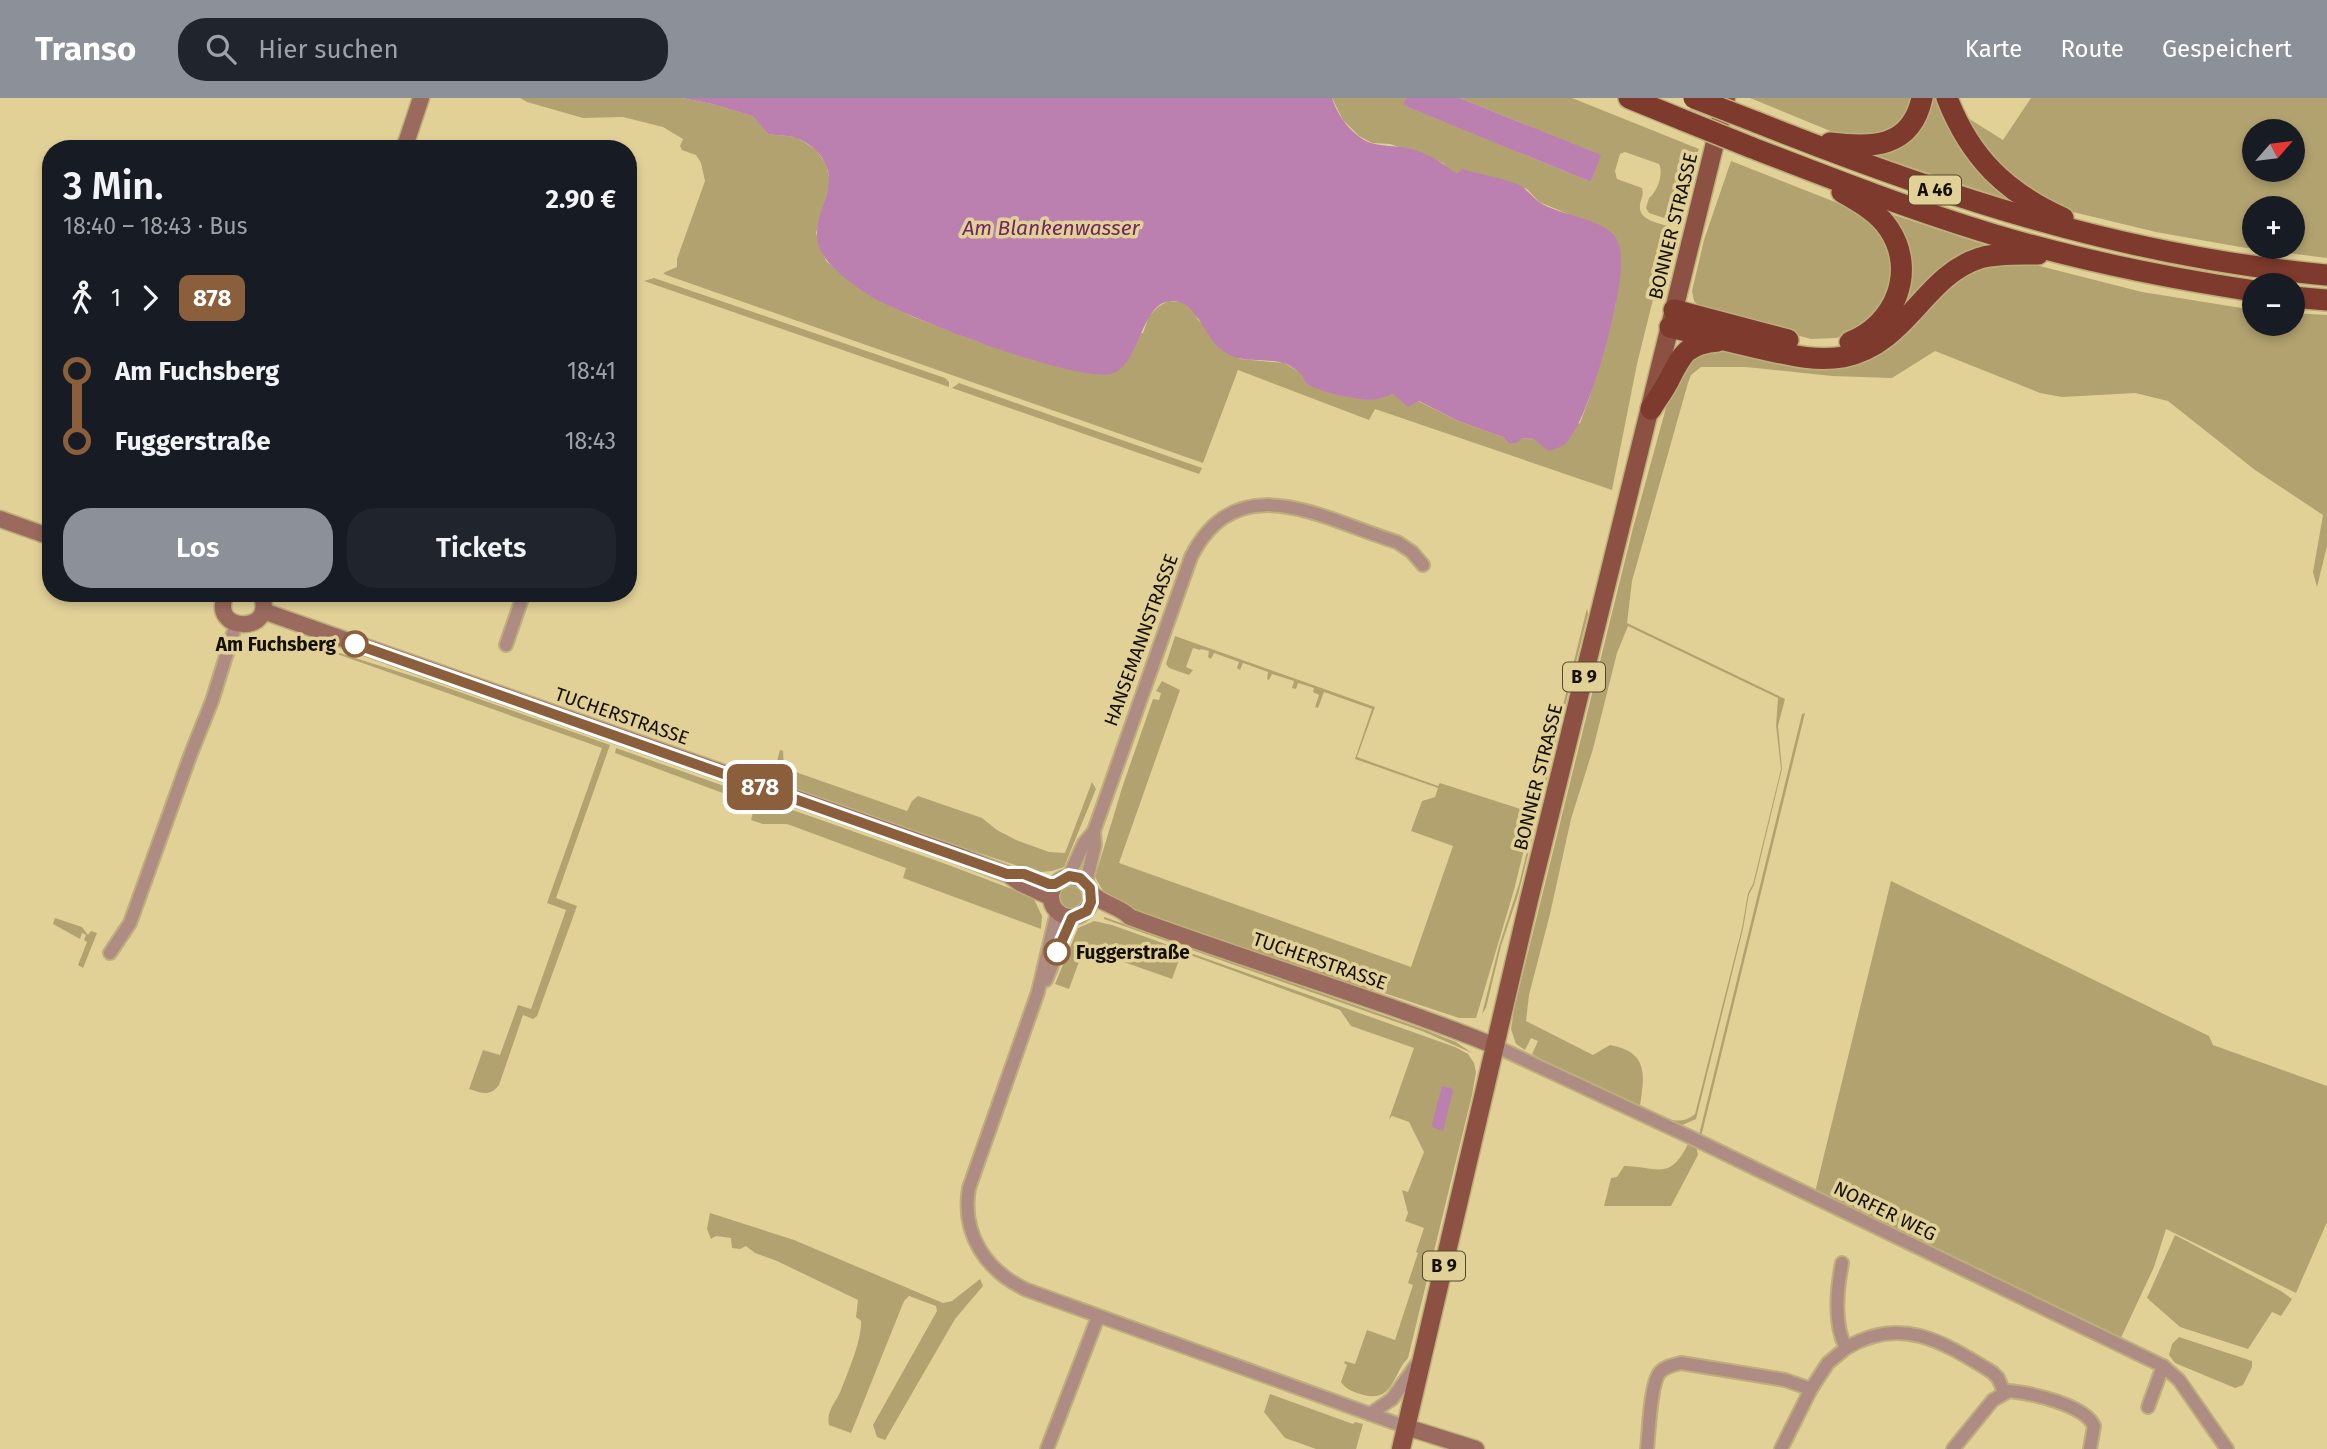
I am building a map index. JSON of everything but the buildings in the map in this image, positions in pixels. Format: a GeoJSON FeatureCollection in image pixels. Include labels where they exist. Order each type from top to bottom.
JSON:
{"type":"FeatureCollection","features":[{"type":"Feature","properties":{"kind":"highway","name":"A 46"},"geometry":{"type":"LineString","coordinates":[[1629,98],[1801,167],[1996,236],[2183,280],[2242,289]]}},
{"type":"Feature","properties":{"kind":"highway","name":"A 46"},"geometry":{"type":"LineString","coordinates":[[1694,98],[1892,175],[2002,211],[2119,242],[2245,265],[2327,275]]}},
{"type":"Feature","properties":{"kind":"highway"},"geometry":{"type":"LineString","coordinates":[[1796,138],[1862,147],[1884,143],[1896,137],[1914,119],[1922,98]]}},
{"type":"Feature","properties":{"kind":"highway"},"geometry":{"type":"LineString","coordinates":[[1947,98],[1955,120],[1976,153],[2008,186],[2049,211],[2119,242]]}},
{"type":"Feature","properties":{"kind":"highway"},"geometry":{"type":"LineString","coordinates":[[1672,319],[1824,346],[1857,340],[1882,321],[1894,303],[1900,283],[1901,262],[1891,231],[1865,206],[1801,167]]}},
{"type":"Feature","properties":{"kind":"highway"},"geometry":{"type":"LineString","coordinates":[[1672,319],[1724,340],[1812,359],[1845,356],[1872,347],[1887,338],[1942,282],[1971,262],[2000,255],[2081,257]]}},
{"type":"Feature","properties":{"kind":"highway"},"geometry":{"type":"LineString","coordinates":[[2305,298],[2327,300]]}},
{"type":"Feature","properties":{"kind":"highway"},"geometry":{"type":"LineString","coordinates":[[1651,409],[1682,354],[1699,344],[1724,340]]}},
{"type":"Feature","properties":{"kind":"main road"},"geometry":{"type":"LineString","coordinates":[[407,140],[421,98]]}},
{"type":"Feature","properties":{"kind":"main road","name":"BONNER STRASSE"},"geometry":{"type":"LineString","coordinates":[[1406,1427],[1529,900],[1726,98]]}},
{"type":"Feature","properties":{"kind":"main road"},"geometry":{"type":"LineString","coordinates":[[0,519],[42,534]]}},
{"type":"Feature","properties":{"kind":"main road"},"geometry":{"type":"LineString","coordinates":[[222,602],[225,614],[236,624],[249,625],[260,618],[263,602]]}},
{"type":"Feature","properties":{"kind":"main road","name":"TUCHERSTRASSE"},"geometry":{"type":"LineString","coordinates":[[263,611],[1007,874],[1020,883],[1071,897],[1118,918],[1130,917],[1495,1046]]}},
{"type":"Feature","properties":{"kind":"main road"},"geometry":{"type":"LineString","coordinates":[[1406,1427],[1476,1449]]}},
{"type":"Feature","properties":{"kind":"main road","name":"B 9"},"geometry":{"type":"LineString","coordinates":[[1401,1449],[1406,1427]]}},
{"type":"Feature","properties":{"kind":"street","name":"HANSEMANNSTRASSE"},"geometry":{"type":"LineString","coordinates":[[1071,897],[1094,845],[1094,831],[1187,566],[1200,542],[1216,523],[1248,506],[1284,505],[1397,542],[1412,552],[1423,565]]}},
{"type":"Feature","properties":{"kind":"street"},"geometry":{"type":"LineString","coordinates":[[506,645],[521,602]]}},
{"type":"Feature","properties":{"kind":"street"},"geometry":{"type":"LineString","coordinates":[[110,953],[130,923],[212,701],[236,624]]}},
{"type":"Feature","properties":{"kind":"street"},"geometry":{"type":"LineString","coordinates":[[1071,897],[972,1176],[968,1203],[970,1227],[983,1256],[1002,1276],[1027,1290],[1406,1427]]}},
{"type":"Feature","properties":{"kind":"street","name":"NORFER WEG"},"geometry":{"type":"LineString","coordinates":[[1495,1046],[1694,1139],[2163,1366],[2179,1380],[2227,1449]]}},
{"type":"Feature","properties":{"kind":"street"},"geometry":{"type":"LineString","coordinates":[[1842,1263],[1839,1319],[1840,1336],[1846,1348]]}},
{"type":"Feature","properties":{"kind":"street"},"geometry":{"type":"LineString","coordinates":[[1047,1449],[1098,1317]]}},
{"type":"Feature","properties":{"kind":"street"},"geometry":{"type":"LineString","coordinates":[[1781,1449],[1811,1389],[1828,1363],[1846,1348],[1866,1338],[1899,1332],[1937,1340],[1992,1372],[2004,1392]]}},
{"type":"Feature","properties":{"kind":"street"},"geometry":{"type":"LineString","coordinates":[[1370,1414],[1392,1399],[1423,1354]]}},
{"type":"Feature","properties":{"kind":"street"},"geometry":{"type":"LineString","coordinates":[[1647,1449],[1655,1382],[1662,1371],[1671,1365],[1685,1364],[1785,1380],[1811,1389]]}},
{"type":"Feature","properties":{"kind":"street"},"geometry":{"type":"LineString","coordinates":[[2148,1407],[2163,1366]]}},
{"type":"Feature","properties":{"kind":"street"},"geometry":{"type":"LineString","coordinates":[[1953,1449],[1987,1406],[2004,1392],[2013,1391],[2049,1400],[2085,1414],[2094,1426],[2090,1449]]}},
{"type":"Feature","properties":{"kind":"street"},"geometry":{"type":"LineString","coordinates":[[2213,1449],[2217,1435]]}},
{"type":"Feature","properties":{"kind":"shaded area"},"geometry":{"type":"Polygon","coordinates":[[[520,98],[682,98],[754,116],[768,134],[796,137],[816,150],[826,164],[830,182],[816,233],[826,261],[864,292],[913,317],[981,343],[1143,333],[1149,316],[1158,307],[1168,301],[1182,302],[1194,310],[1198,320],[1240,359],[1284,363],[1301,373],[1306,383],[1320,389],[1367,400],[1393,394],[1418,401],[1458,421],[1503,437],[1508,443],[1522,438],[1534,439],[1580,423],[1616,303],[1568,214],[1539,202],[1527,189],[1450,171],[1443,163],[1390,144],[1372,143],[1359,136],[1343,120],[1332,98],[1406,98],[1404,105],[1591,182],[1600,155],[1460,98],[1572,98],[1699,149],[1673,221],[1649,213],[1646,208],[1659,182],[1659,164],[1625,152],[1620,154],[1615,171],[1617,179],[1642,188],[1642,215],[1671,227],[1637,364],[1612,490],[1375,409],[1369,420],[1238,370],[1203,463],[666,275],[663,273],[677,267],[677,259],[705,181],[701,163],[696,155],[682,150],[680,146],[683,139],[663,127],[623,117],[583,118],[520,98]]]}},
{"type":"Feature","properties":{"kind":"shaded area"},"geometry":{"type":"Polygon","coordinates":[[[1750,98],[1917,98],[1895,133],[1845,137],[1750,98]]]}},
{"type":"Feature","properties":{"kind":"shaded area"},"geometry":{"type":"Polygon","coordinates":[[[1926,98],[1942,98],[2030,207],[1868,153],[1926,98]]]}},
{"type":"Feature","properties":{"kind":"shaded area"},"geometry":{"type":"Polygon","coordinates":[[[2031,98],[2327,98],[2327,258],[2305,255],[2305,196],[2242,196],[2242,247],[2156,232],[2048,206],[1988,161],[1963,115],[2003,140],[2031,98]]]}},
{"type":"Feature","properties":{"kind":"shaded area"},"geometry":{"type":"Polygon","coordinates":[[[1731,161],[1863,213],[1878,226],[1892,253],[1894,284],[1878,315],[1852,333],[1836,338],[1811,339],[1701,309],[1694,301],[1692,291],[1704,240],[1731,161]]]}},
{"type":"Feature","properties":{"kind":"shaded area"},"geometry":{"type":"Polygon","coordinates":[[[1885,212],[2001,250],[1975,255],[1960,262],[1943,274],[1886,330],[1851,349],[1828,353],[1796,351],[1697,327],[1698,322],[1779,345],[1807,349],[1835,349],[1860,343],[1881,328],[1898,304],[1905,280],[1901,245],[1885,212]]]}},
{"type":"Feature","properties":{"kind":"shaded area"},"geometry":{"type":"Polygon","coordinates":[[[2028,263],[2142,292],[2242,308],[2242,336],[2305,336],[2305,314],[2327,315],[2327,546],[2317,587],[2313,572],[2323,515],[2255,470],[2168,401],[2135,393],[2062,397],[2040,393],[1935,351],[1892,378],[1832,376],[1746,367],[1701,367],[1691,375],[1632,581],[1627,623],[1785,699],[1778,726],[1782,769],[1754,885],[1749,894],[1743,929],[1696,1119],[1680,1126],[1561,1070],[1532,1054],[1538,1041],[1531,1038],[1525,1050],[1516,1044],[1511,1029],[1633,528],[1675,375],[1704,350],[1728,350],[1807,364],[1935,298],[1982,264],[2028,263]],[[1628,626],[1617,653],[1593,749],[1571,819],[1529,995],[1526,1021],[1593,1055],[1610,1045],[1631,1053],[1638,1059],[1643,1074],[1640,1105],[1667,1119],[1682,1120],[1695,1114],[1781,769],[1776,725],[1778,698],[1628,626]]]}},
{"type":"Feature","properties":{"kind":"shaded area"},"geometry":{"type":"Polygon","coordinates":[[[654,278],[945,378],[949,387],[644,281],[654,278]]]}},
{"type":"Feature","properties":{"kind":"shaded area"},"geometry":{"type":"Polygon","coordinates":[[[959,383],[1202,468],[1199,474],[952,388],[959,383]]]}},
{"type":"Feature","properties":{"kind":"shaded area"},"geometry":{"type":"Polygon","coordinates":[[[1587,608],[1588,614],[1518,895],[1482,1014],[1499,946],[1519,884],[1587,608]]]}},
{"type":"Feature","properties":{"kind":"shaded area"},"geometry":{"type":"Polygon","coordinates":[[[1175,636],[1375,707],[1357,757],[1438,786],[1440,783],[1533,813],[1514,890],[1476,1018],[1459,1018],[1384,993],[1336,981],[1110,901],[1111,897],[1103,891],[1095,877],[1153,699],[1159,700],[1161,693],[1156,691],[1162,681],[1180,690],[1119,863],[1411,967],[1453,846],[1411,831],[1422,801],[1435,797],[1438,788],[1355,759],[1372,709],[1324,692],[1318,708],[1315,707],[1319,695],[1313,692],[1314,688],[1298,683],[1296,689],[1292,688],[1294,681],[1272,674],[1269,680],[1268,672],[1243,663],[1240,670],[1237,668],[1239,662],[1214,653],[1211,659],[1208,657],[1209,651],[1201,649],[1193,648],[1186,667],[1193,670],[1189,675],[1169,668],[1166,664],[1175,636]]]}},
{"type":"Feature","properties":{"kind":"shaded area"},"geometry":{"type":"Polygon","coordinates":[[[289,637],[431,682],[610,745],[556,898],[577,906],[537,1016],[533,1019],[523,1015],[499,1085],[489,1093],[469,1089],[483,1050],[500,1055],[518,1005],[531,1009],[566,910],[547,903],[602,748],[289,637]]]}},
{"type":"Feature","properties":{"kind":"shaded area"},"geometry":{"type":"Polygon","coordinates":[[[399,666],[977,870],[1033,891],[1032,894],[958,864],[397,668],[399,666]]]}},
{"type":"Feature","properties":{"kind":"shaded area"},"geometry":{"type":"Polygon","coordinates":[[[1805,713],[1701,1137],[1815,1192],[1891,881],[2209,1036],[2213,1045],[2327,1086],[2327,1222],[2296,1293],[2166,1229],[2154,1267],[2119,1342],[1698,1139],[1802,714],[1805,713]]]}},
{"type":"Feature","properties":{"kind":"shaded area"},"geometry":{"type":"Polygon","coordinates":[[[616,748],[1033,897],[1042,916],[1041,929],[903,878],[906,868],[787,824],[763,824],[751,820],[755,805],[615,753],[616,748]]]}},
{"type":"Feature","properties":{"kind":"shaded area"},"geometry":{"type":"Polygon","coordinates":[[[780,750],[783,751],[784,768],[907,811],[918,796],[982,818],[1016,840],[1049,852],[1065,853],[1092,782],[1096,789],[1064,867],[1041,872],[1039,876],[1036,872],[776,785],[772,780],[780,750]]]}},
{"type":"Feature","properties":{"kind":"shaded area"},"geometry":{"type":"Polygon","coordinates":[[[1071,882],[1081,886],[1085,896],[1081,906],[1071,910],[1061,906],[1057,896],[1061,886],[1071,882]]]}},
{"type":"Feature","properties":{"kind":"shaded area"},"geometry":{"type":"Polygon","coordinates":[[[1104,917],[1423,1029],[1456,1042],[1472,1053],[1422,1031],[1104,917]]]}},
{"type":"Feature","properties":{"kind":"shaded area"},"geometry":{"type":"Polygon","coordinates":[[[55,918],[82,927],[88,935],[91,931],[97,933],[83,968],[78,965],[87,942],[84,940],[86,935],[82,933],[80,939],[53,924],[55,918]]]}},
{"type":"Feature","properties":{"kind":"shaded area"},"geometry":{"type":"Polygon","coordinates":[[[1094,921],[1112,925],[1455,1047],[1468,1054],[1474,1063],[1476,1072],[1472,1095],[1408,1358],[1386,1392],[1371,1396],[1360,1394],[1341,1382],[1347,1365],[1345,1361],[1355,1364],[1367,1330],[1395,1340],[1413,1285],[1408,1283],[1424,1228],[1405,1221],[1408,1213],[1402,1190],[1408,1192],[1424,1152],[1409,1122],[1392,1116],[1389,1119],[1414,1048],[1351,1026],[1340,1010],[1182,952],[1172,979],[1084,948],[1069,989],[1055,984],[1078,928],[1094,921]]]}},
{"type":"Feature","properties":{"kind":"shaded area"},"geometry":{"type":"Polygon","coordinates":[[[1690,1140],[1696,1146],[1698,1155],[1671,1206],[1604,1206],[1611,1178],[1617,1177],[1624,1166],[1655,1169],[1670,1167],[1683,1153],[1690,1140]]]}},
{"type":"Feature","properties":{"kind":"shaded area"},"geometry":{"type":"Polygon","coordinates":[[[710,1213],[794,1240],[943,1303],[952,1301],[980,1279],[983,1286],[955,1319],[885,1440],[877,1437],[873,1425],[937,1311],[936,1306],[909,1296],[904,1301],[851,1433],[829,1425],[830,1411],[841,1390],[859,1337],[861,1321],[856,1317],[858,1300],[755,1253],[746,1246],[740,1249],[732,1248],[731,1238],[716,1236],[711,1239],[707,1229],[710,1213]]]}},
{"type":"Feature","properties":{"kind":"shaded area"},"geometry":{"type":"Polygon","coordinates":[[[2175,1235],[2292,1299],[2281,1316],[2272,1312],[2248,1349],[2180,1327],[2147,1298],[2175,1235]]]}},
{"type":"Feature","properties":{"kind":"shaded area"},"geometry":{"type":"Polygon","coordinates":[[[2179,1337],[2252,1361],[2252,1367],[2243,1385],[2235,1388],[2175,1363],[2169,1355],[2172,1344],[2179,1337]]]}},
{"type":"Feature","properties":{"kind":"shaded area"},"geometry":{"type":"Polygon","coordinates":[[[1270,1394],[1353,1424],[1363,1424],[1356,1449],[1316,1449],[1285,1438],[1264,1412],[1270,1394]]]}},
{"type":"Feature","properties":{"kind":"water","name":"Am Blankenwasser"},"geometry":{"type":"Polygon","coordinates":[[[682,98],[1332,98],[1347,125],[1364,140],[1415,150],[1458,173],[1462,169],[1514,183],[1548,207],[1610,231],[1619,244],[1620,280],[1603,357],[1576,429],[1565,444],[1548,451],[1534,439],[1522,438],[1517,443],[1508,443],[1503,437],[1458,421],[1419,401],[1408,407],[1393,394],[1367,400],[1335,394],[1306,383],[1299,372],[1285,364],[1229,355],[1216,345],[1192,311],[1182,303],[1168,301],[1158,307],[1130,357],[1122,368],[1111,374],[1092,374],[1025,358],[909,315],[862,291],[831,265],[819,246],[818,222],[829,178],[827,167],[818,152],[794,137],[768,134],[753,116],[682,98]]]}},
{"type":"Feature","properties":{"kind":"water"},"geometry":{"type":"Polygon","coordinates":[[[1406,98],[1460,98],[1601,155],[1591,182],[1403,105],[1406,98]]]}},
{"type":"Feature","properties":{"kind":"water"},"geometry":{"type":"Polygon","coordinates":[[[1442,1086],[1453,1091],[1443,1131],[1432,1127],[1442,1086]]]}},
{"type":"Feature","properties":{"kind":"bus line","name":"878"},"geometry":{"type":"LineString","coordinates":[[355,644],[1007,874],[1024,874],[1049,884],[1055,884],[1069,876],[1080,878],[1090,888],[1091,902],[1087,911],[1072,918],[1057,952]]}},
{"type":"Feature","properties":{"kind":"place","name":"Am Fuchsberg"},"geometry":{"type":"Point","coordinates":[355,644]}},
{"type":"Feature","properties":{"kind":"place","name":"Fuggerstraße"},"geometry":{"type":"Point","coordinates":[1057,952]}}]}
